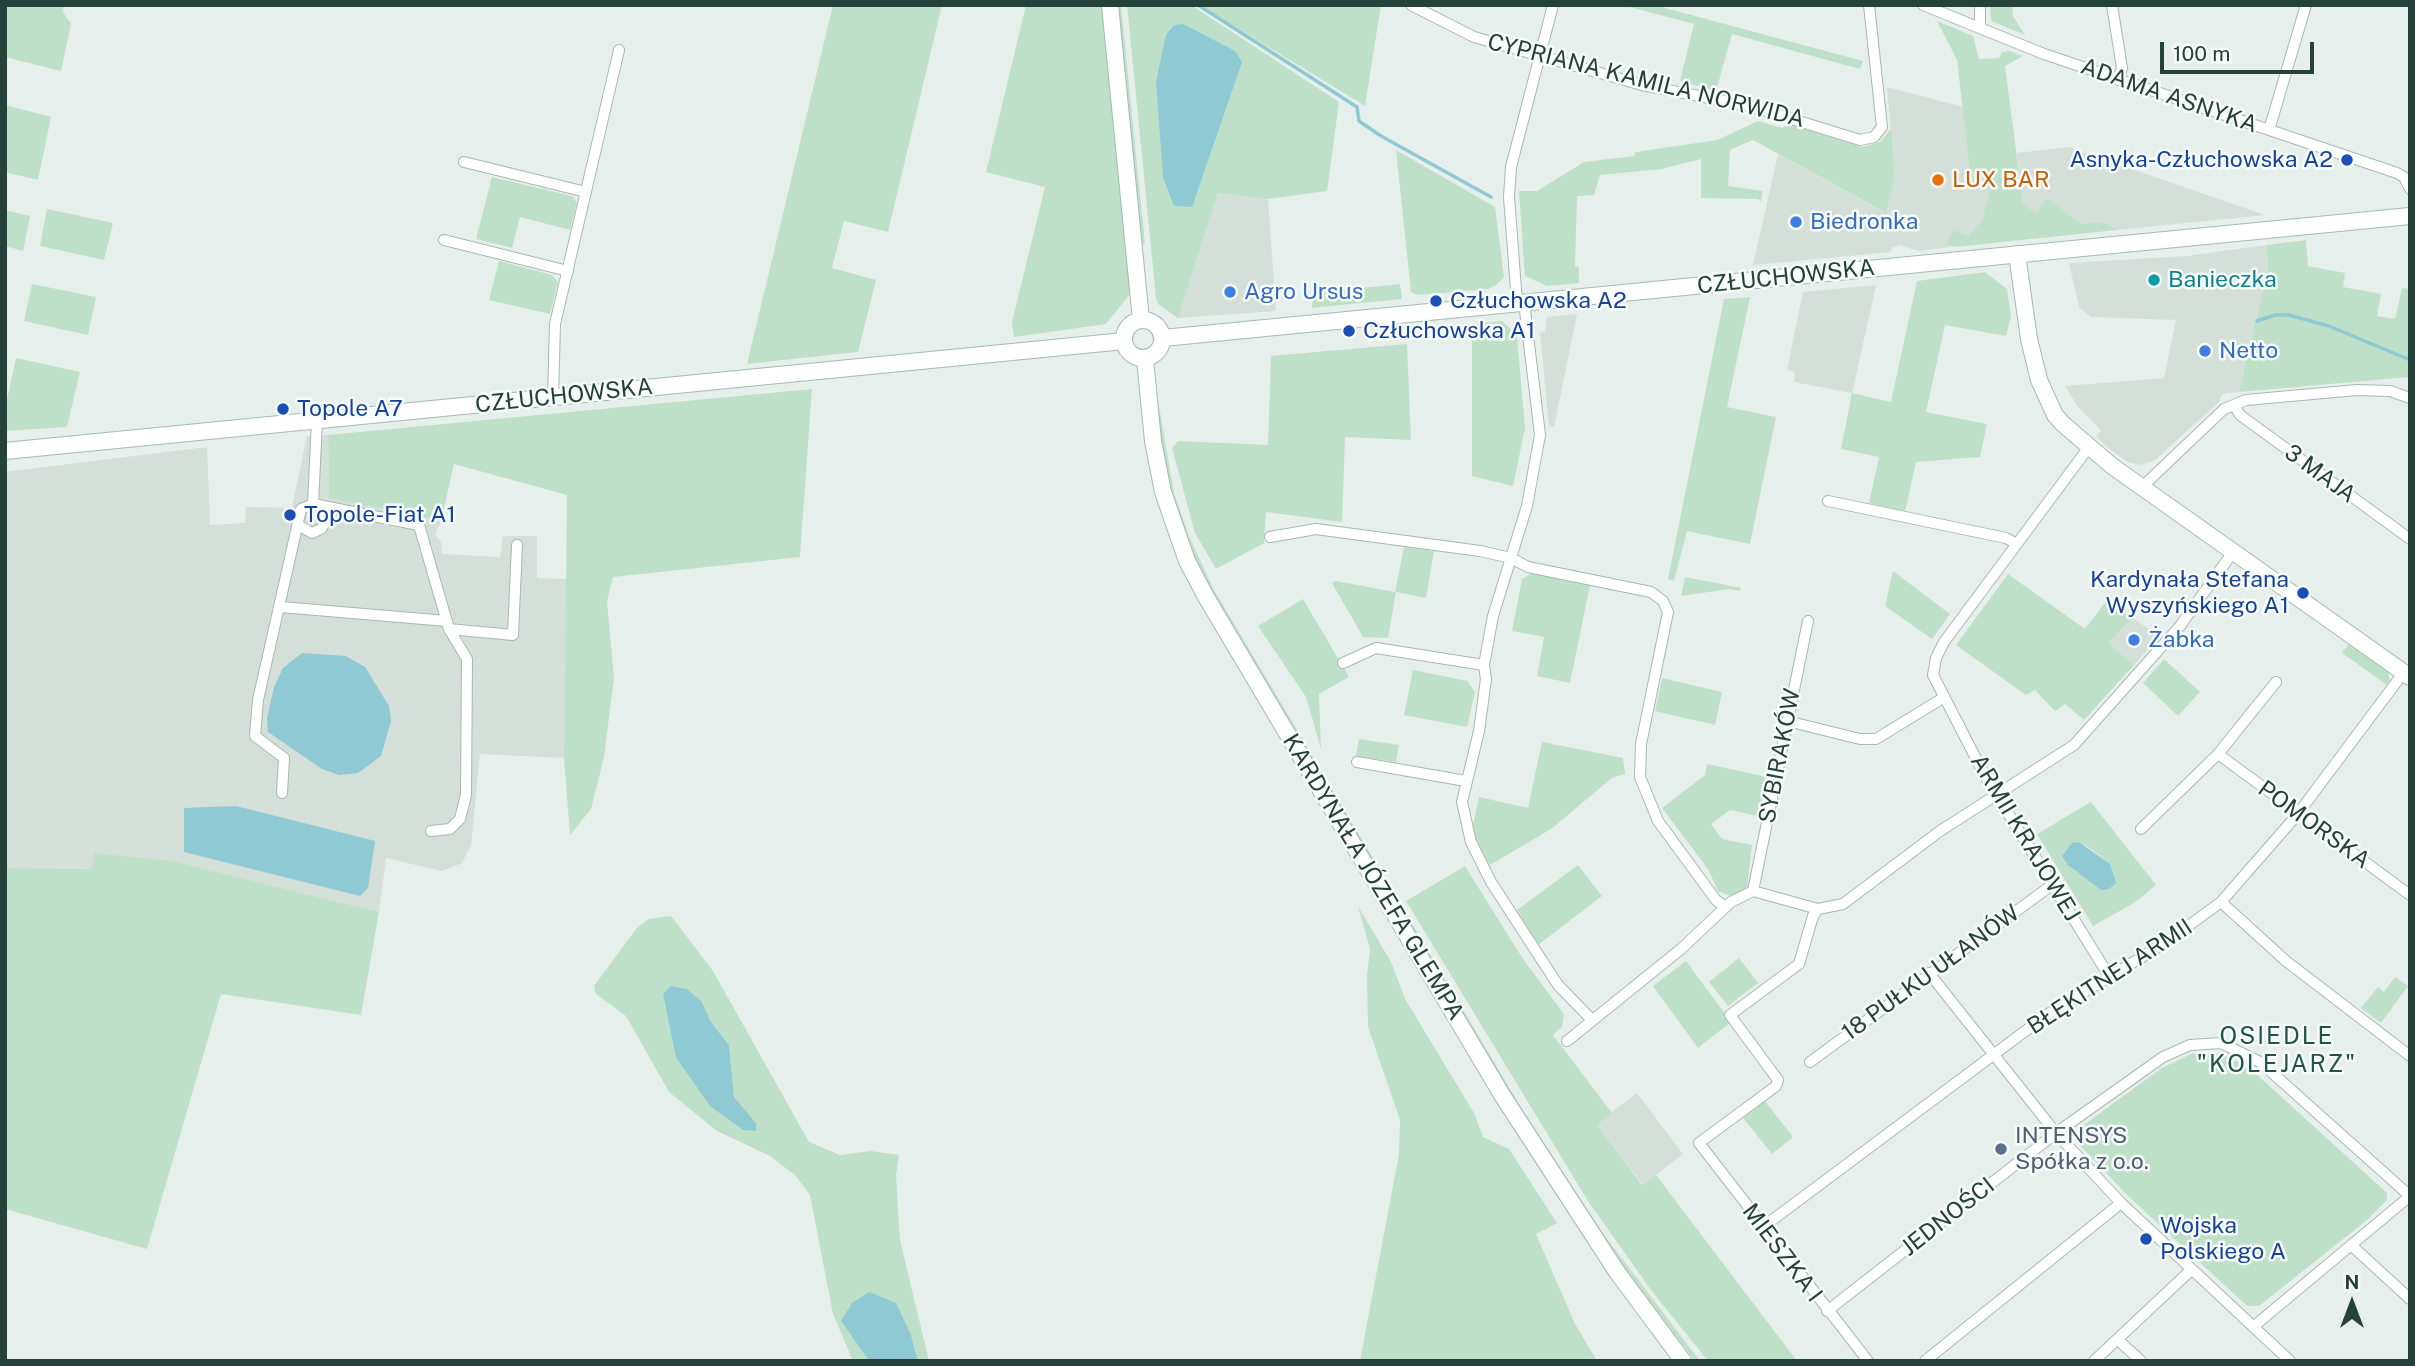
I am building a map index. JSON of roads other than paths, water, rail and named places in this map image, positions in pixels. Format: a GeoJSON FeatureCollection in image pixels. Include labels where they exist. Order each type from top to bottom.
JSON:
{"type":"FeatureCollection","features":[{"type":"Feature","properties":{"kind":"main road"},"geometry":{"type":"LineString","coordinates":[[1110,5],[1141,320]]}},
{"type":"Feature","properties":{"kind":"main road","name":"CZŁUCHOWSKA"},"geometry":{"type":"LineString","coordinates":[[1163,338],[2410,216]]}},
{"type":"Feature","properties":{"kind":"main road"},"geometry":{"type":"LineString","coordinates":[[2017,254],[2029,339],[2039,380],[2055,415],[2089,447],[2141,487],[2407,675]]}},
{"type":"Feature","properties":{"kind":"main road"},"geometry":{"type":"LineString","coordinates":[[1141,320],[1154,323],[1163,338],[1158,352],[1145,359],[1130,354],[1124,341],[1127,328],[1141,320]]}},
{"type":"Feature","properties":{"kind":"main road","name":"CZŁUCHOWSKA"},"geometry":{"type":"LineString","coordinates":[[5,451],[1124,341]]}},
{"type":"Feature","properties":{"kind":"main road","name":"KARDYNAŁA JÓZEFA GLEMPA"},"geometry":{"type":"LineString","coordinates":[[1145,359],[1153,441],[1163,492],[1187,561],[1206,597],[1502,1095],[1617,1272],[1683,1361]]}},
{"type":"Feature","properties":{"kind":"street","name":"CYPRIANA KAMILA NORWIDA"},"geometry":{"type":"LineString","coordinates":[[1411,5],[1474,37],[1642,85],[1750,106],[1860,140],[1874,137],[1882,127],[1869,5]]}},
{"type":"Feature","properties":{"kind":"street"},"geometry":{"type":"LineString","coordinates":[[1553,5],[1511,167],[1509,197],[1540,435],[1527,506],[1493,616],[1484,665],[1486,679],[1479,731],[1462,802],[1465,825],[1491,882],[1558,985],[1592,1020]]}},
{"type":"Feature","properties":{"kind":"street","name":"ADAMA ASNYKA"},"geometry":{"type":"LineString","coordinates":[[1923,5],[2118,80],[2397,173],[2404,177],[2410,189]]}},
{"type":"Feature","properties":{"kind":"street"},"geometry":{"type":"LineString","coordinates":[[1980,5],[1980,28]]}},
{"type":"Feature","properties":{"kind":"street"},"geometry":{"type":"LineString","coordinates":[[2112,5],[2122,68],[2118,80]]}},
{"type":"Feature","properties":{"kind":"street"},"geometry":{"type":"LineString","coordinates":[[2269,130],[2303,6]]}},
{"type":"Feature","properties":{"kind":"street"},"geometry":{"type":"LineString","coordinates":[[553,397],[555,324],[619,50]]}},
{"type":"Feature","properties":{"kind":"street"},"geometry":{"type":"LineString","coordinates":[[464,162],[586,192]]}},
{"type":"Feature","properties":{"kind":"street"},"geometry":{"type":"LineString","coordinates":[[444,240],[568,271]]}},
{"type":"Feature","properties":{"kind":"street"},"geometry":{"type":"LineString","coordinates":[[2141,487],[2224,409],[2246,400],[2357,390],[2390,391],[2410,398]]}},
{"type":"Feature","properties":{"kind":"street","name":"3 MAJA"},"geometry":{"type":"LineString","coordinates":[[2234,405],[2240,415],[2410,539]]}},
{"type":"Feature","properties":{"kind":"street"},"geometry":{"type":"LineString","coordinates":[[300,526],[312,533],[321,530],[327,516],[318,506],[317,421]]}},
{"type":"Feature","properties":{"kind":"street","name":"ARMII KRAJOWEJ"},"geometry":{"type":"LineString","coordinates":[[2089,447],[2015,543],[1940,649],[1933,675],[1997,796],[2109,976]]}},
{"type":"Feature","properties":{"kind":"street"},"geometry":{"type":"LineString","coordinates":[[1828,500],[2006,538],[2015,543]]}},
{"type":"Feature","properties":{"kind":"street"},"geometry":{"type":"LineString","coordinates":[[282,793],[284,758],[255,736],[258,700],[300,526],[299,513],[305,506],[318,506],[419,525],[448,625],[467,659],[466,795],[460,819],[450,829],[431,831]]}},
{"type":"Feature","properties":{"kind":"street"},"geometry":{"type":"LineString","coordinates":[[1270,537],[1316,529],[1420,542],[1511,558],[1528,567],[1651,592],[1663,601],[1668,612],[1641,744],[1640,777],[1658,821],[1725,907]]}},
{"type":"Feature","properties":{"kind":"street"},"geometry":{"type":"LineString","coordinates":[[281,607],[448,625],[513,635],[517,545]]}},
{"type":"Feature","properties":{"kind":"street"},"geometry":{"type":"LineString","coordinates":[[1567,1041],[1681,949],[1725,907],[1753,891],[1818,909],[1843,904],[1940,831],[2074,745],[2180,626],[2233,552]]}},
{"type":"Feature","properties":{"kind":"street","name":"SYBIRAKÓW"},"geometry":{"type":"LineString","coordinates":[[1753,891],[1808,621]]}},
{"type":"Feature","properties":{"kind":"street"},"geometry":{"type":"LineString","coordinates":[[1343,663],[1376,648],[1484,665]]}},
{"type":"Feature","properties":{"kind":"street","name":"BŁĘKITNEJ ARMII"},"geometry":{"type":"LineString","coordinates":[[1763,1227],[2048,1014],[2175,936],[2221,902],[2297,814],[2407,675]]}},
{"type":"Feature","properties":{"kind":"street"},"geometry":{"type":"LineString","coordinates":[[2141,829],[2218,754],[2276,682]]}},
{"type":"Feature","properties":{"kind":"street"},"geometry":{"type":"LineString","coordinates":[[1787,721],[1860,739],[1876,739],[1943,698]]}},
{"type":"Feature","properties":{"kind":"street","name":"POMORSKA"},"geometry":{"type":"LineString","coordinates":[[2218,754],[2410,895]]}},
{"type":"Feature","properties":{"kind":"street"},"geometry":{"type":"LineString","coordinates":[[1357,762],[1466,780]]}},
{"type":"Feature","properties":{"kind":"street","name":"18 PUŁKU UŁANÓW"},"geometry":{"type":"LineString","coordinates":[[1810,1062],[1928,973],[2052,885]]}},
{"type":"Feature","properties":{"kind":"street"},"geometry":{"type":"LineString","coordinates":[[2221,902],[2286,961],[2410,1056]]}},
{"type":"Feature","properties":{"kind":"street","name":"MIESZKA I"},"geometry":{"type":"LineString","coordinates":[[1818,909],[1813,916],[1799,964],[1730,1015],[1777,1077],[1776,1086],[1699,1143],[1868,1361]]}},
{"type":"Feature","properties":{"kind":"street"},"geometry":{"type":"LineString","coordinates":[[1928,973],[2056,1133],[2121,1203],[2190,1271],[2290,1361]]}},
{"type":"Feature","properties":{"kind":"street","name":"JEDNOŚCI"},"geometry":{"type":"LineString","coordinates":[[1827,1311],[2056,1133],[2163,1057],[2190,1045],[2221,1043],[2260,1062],[2410,1196]]}},
{"type":"Feature","properties":{"kind":"street"},"geometry":{"type":"LineString","coordinates":[[2253,1327],[2410,1196]]}},
{"type":"Feature","properties":{"kind":"street"},"geometry":{"type":"LineString","coordinates":[[1925,1361],[2121,1203]]}},
{"type":"Feature","properties":{"kind":"street"},"geometry":{"type":"LineString","coordinates":[[2351,1245],[2410,1299]]}},
{"type":"Feature","properties":{"kind":"street"},"geometry":{"type":"LineString","coordinates":[[2094,1361],[2190,1271]]}},
{"type":"Feature","properties":{"kind":"street"},"geometry":{"type":"LineString","coordinates":[[2118,1340],[2141,1361]]}},
{"type":"Feature","properties":{"kind":"water"},"geometry":{"type":"Polygon","coordinates":[[[1183,24],[1235,51],[1242,62],[1192,207],[1174,206],[1163,177],[1156,82],[1166,35],[1174,25],[1183,24]]]}},
{"type":"Feature","properties":{"kind":"water"},"geometry":{"type":"Polygon","coordinates":[[[302,653],[346,656],[365,667],[389,706],[391,721],[381,756],[358,773],[339,775],[322,769],[268,732],[267,718],[274,687],[283,668],[302,653]]]}},
{"type":"Feature","properties":{"kind":"water"},"geometry":{"type":"Polygon","coordinates":[[[236,806],[375,841],[368,888],[360,896],[184,852],[184,808],[236,806]]]}},
{"type":"Feature","properties":{"kind":"water"},"geometry":{"type":"Polygon","coordinates":[[[2079,842],[2110,864],[2116,883],[2109,889],[2101,890],[2068,865],[2062,856],[2072,843],[2079,842]]]}},
{"type":"Feature","properties":{"kind":"water"},"geometry":{"type":"Polygon","coordinates":[[[671,986],[687,989],[702,1002],[711,1022],[729,1045],[734,1097],[756,1123],[756,1131],[743,1130],[710,1106],[676,1058],[663,994],[671,986]]]}},
{"type":"Feature","properties":{"kind":"water"},"geometry":{"type":"Polygon","coordinates":[[[869,1292],[896,1303],[911,1335],[918,1361],[869,1361],[841,1321],[852,1303],[869,1292]]]}},
{"type":"Feature","properties":{"kind":"waterway"},"geometry":{"type":"LineString","coordinates":[[1198,5],[1357,107],[1359,121],[1381,136],[1491,197]]}},
{"type":"Feature","properties":{"kind":"waterway"},"geometry":{"type":"LineString","coordinates":[[2257,321],[2275,315],[2289,315],[2329,326],[2410,360]]}},
{"type":"Feature","properties":{"kind":"place","name":"Asnyka-Człuchowska A2"},"geometry":{"type":"Point","coordinates":[2347,160]}},
{"type":"Feature","properties":{"kind":"place","name":"LUX BAR"},"geometry":{"type":"Point","coordinates":[1938,180]}},
{"type":"Feature","properties":{"kind":"place","name":"Biedronka"},"geometry":{"type":"Point","coordinates":[1796,222]}},
{"type":"Feature","properties":{"kind":"place","name":"Banieczka"},"geometry":{"type":"Point","coordinates":[2154,280]}},
{"type":"Feature","properties":{"kind":"place","name":"Agro Ursus"},"geometry":{"type":"Point","coordinates":[1230,292]}},
{"type":"Feature","properties":{"kind":"place","name":"Człuchowska A2"},"geometry":{"type":"Point","coordinates":[1436,301]}},
{"type":"Feature","properties":{"kind":"place","name":"Człuchowska A1"},"geometry":{"type":"Point","coordinates":[1349,331]}},
{"type":"Feature","properties":{"kind":"place","name":"Netto"},"geometry":{"type":"Point","coordinates":[2205,351]}},
{"type":"Feature","properties":{"kind":"place","name":"Topole A7"},"geometry":{"type":"Point","coordinates":[283,409]}},
{"type":"Feature","properties":{"kind":"place","name":"Topole-Fiat A1"},"geometry":{"type":"Point","coordinates":[290,515]}},
{"type":"Feature","properties":{"kind":"place","name":"Kardynała Stefana Wyszyńskiego A1"},"geometry":{"type":"Point","coordinates":[2303,593]}},
{"type":"Feature","properties":{"kind":"place","name":"Żabka"},"geometry":{"type":"Point","coordinates":[2134,640]}},
{"type":"Feature","properties":{"kind":"place","name":"INTENSYS Spółka z o.o."},"geometry":{"type":"Point","coordinates":[2001,1149]}},
{"type":"Feature","properties":{"kind":"place","name":"Wojska Polskiego A"},"geometry":{"type":"Point","coordinates":[2146,1239]}},
{"type":"Feature","properties":{"kind":"district","name":"OSIEDLE \"KOLEJARZ\""},"geometry":{"type":"Point","coordinates":[2277,1051]}}]}
